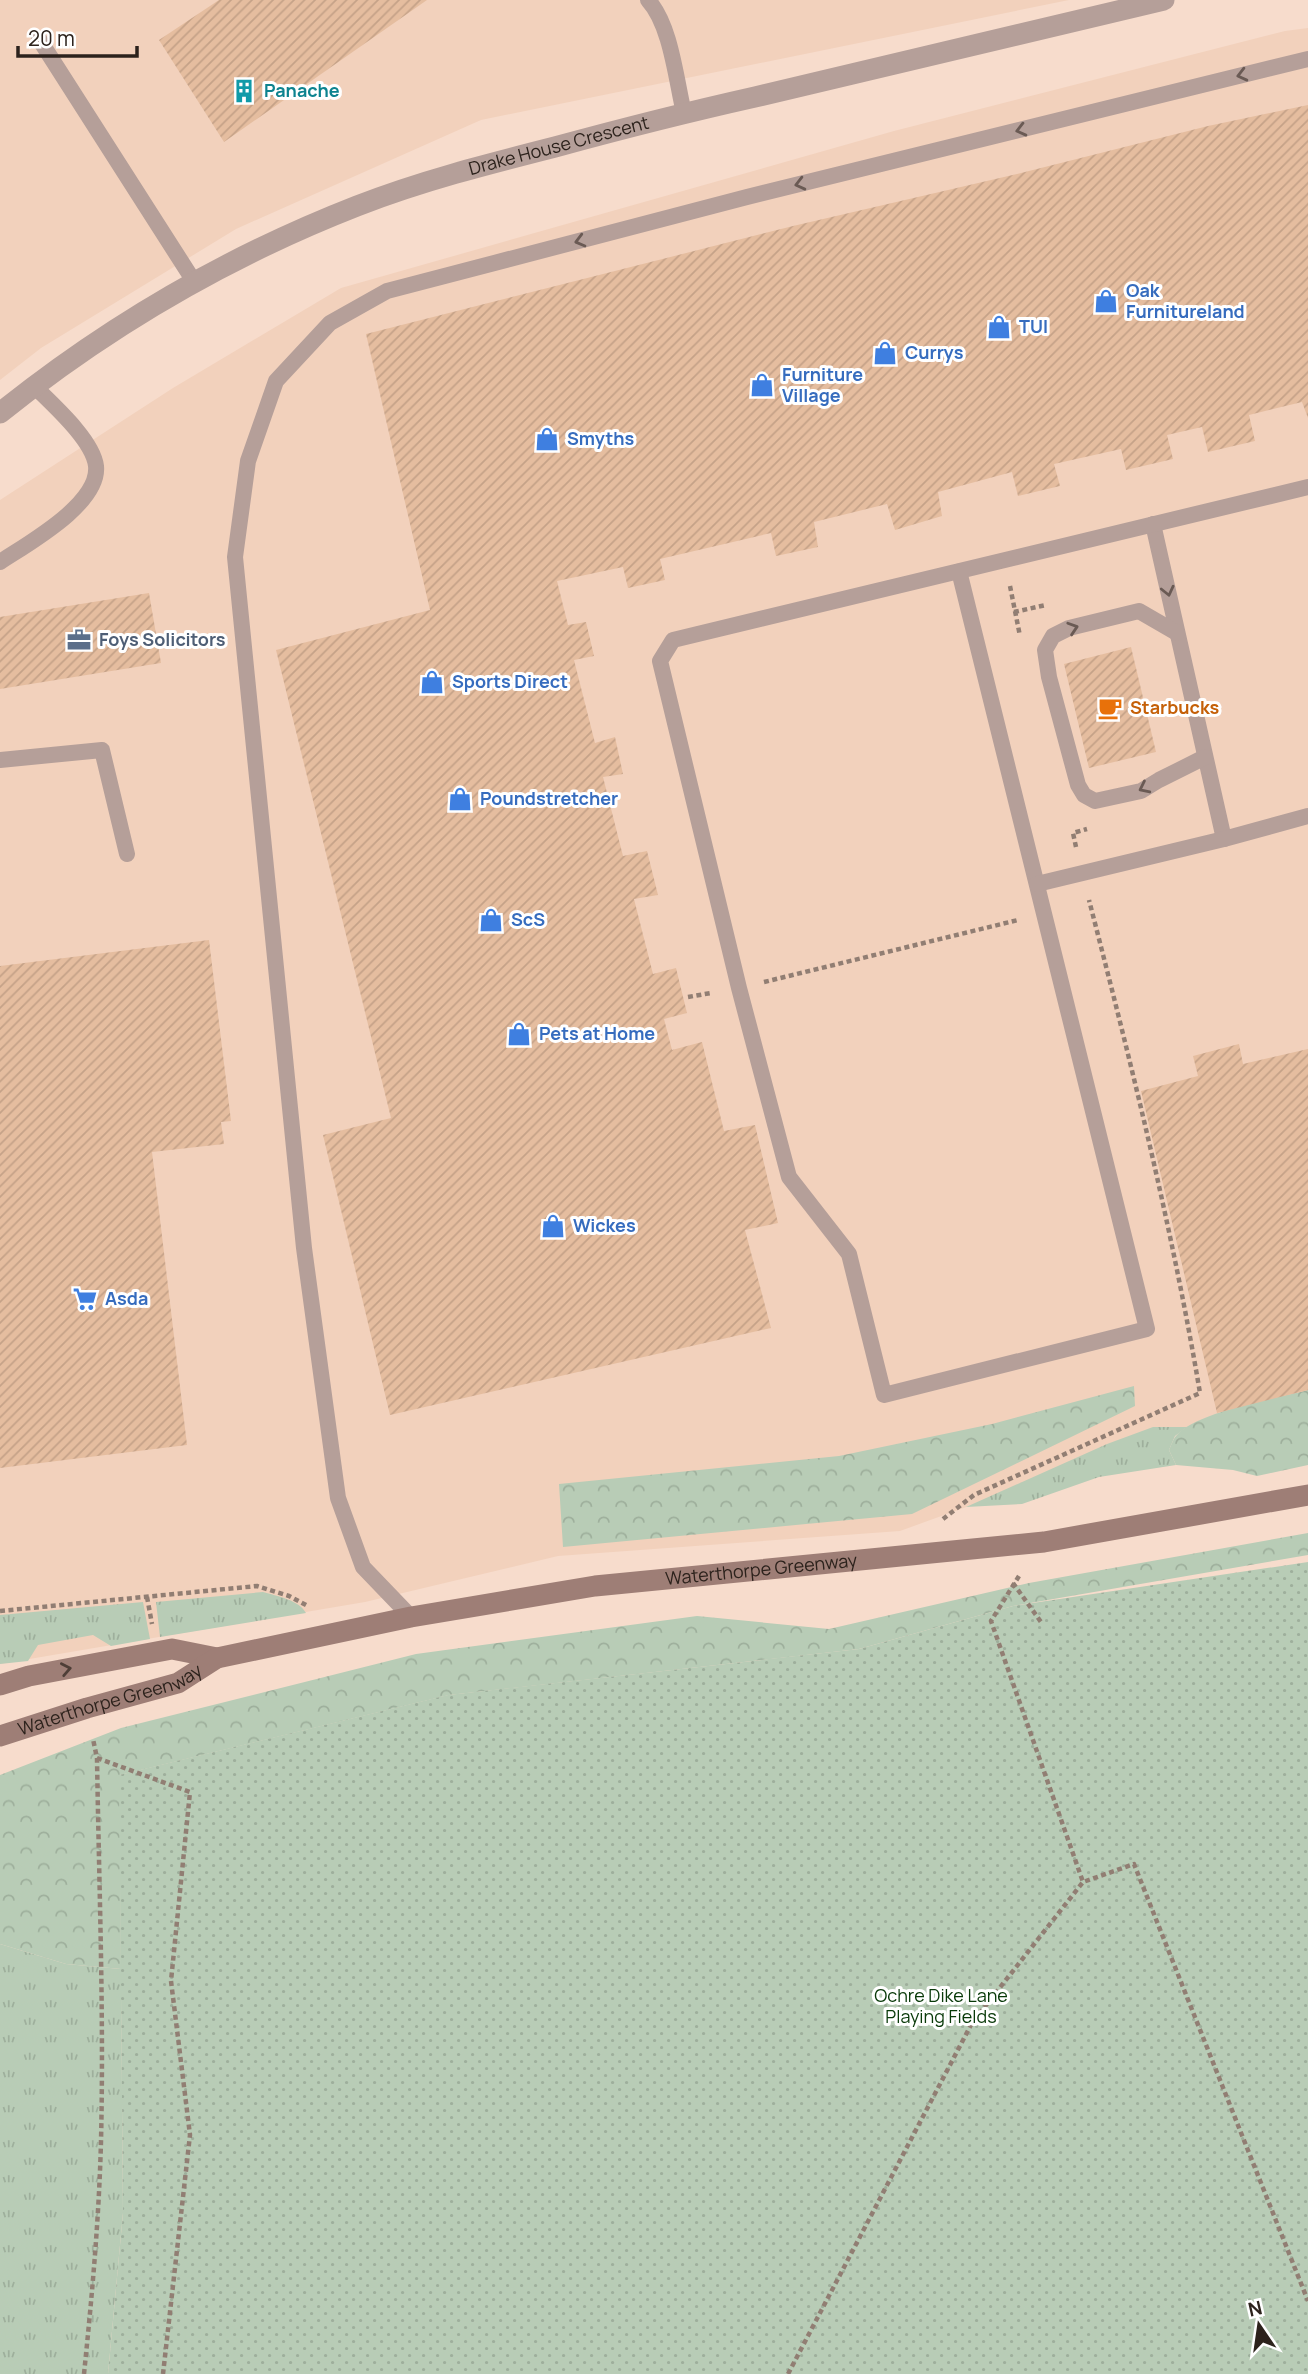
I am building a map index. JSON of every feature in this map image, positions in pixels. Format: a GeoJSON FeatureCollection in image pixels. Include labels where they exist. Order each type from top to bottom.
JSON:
{"type":"FeatureCollection","features":[{"type":"Feature","properties":{"kind":"street","name":"Drake House Crescent"},"geometry":{"type":"LineString","coordinates":[[0,413],[114,331],[195,283],[251,253],[356,206],[500,160],[684,113],[1164,0]]}},
{"type":"Feature","properties":{"kind":"street","name":"Waterthorpe Greenway"},"geometry":{"type":"LineString","coordinates":[[0,1736],[178,1682],[217,1658],[411,1617],[595,1586],[1044,1542],[1308,1495]]}},
{"type":"Feature","properties":{"kind":"street","name":"Waterthorpe Greenway"},"geometry":{"type":"LineString","coordinates":[[0,1685],[29,1676],[172,1649],[217,1658]]}},
{"type":"Feature","properties":{"kind":"lane"},"geometry":{"type":"LineString","coordinates":[[648,0],[656,9],[667,40],[684,113]]}},
{"type":"Feature","properties":{"kind":"lane"},"geometry":{"type":"LineString","coordinates":[[39,39],[195,283]]}},
{"type":"Feature","properties":{"kind":"lane"},"geometry":{"type":"LineString","coordinates":[[411,1617],[363,1567],[338,1498],[304,1248],[235,557],[248,461],[276,382],[330,323],[387,290],[1308,59]]}},
{"type":"Feature","properties":{"kind":"lane"},"geometry":{"type":"LineString","coordinates":[[0,562],[68,515],[91,488],[96,467],[86,444],[66,417],[34,386]]}},
{"type":"Feature","properties":{"kind":"lane"},"geometry":{"type":"LineString","coordinates":[[960,572],[1147,1329],[884,1395],[849,1254],[789,1177],[738,988],[660,661],[673,640],[1308,487]]}},
{"type":"Feature","properties":{"kind":"lane"},"geometry":{"type":"LineString","coordinates":[[1153,524],[1224,839]]}},
{"type":"Feature","properties":{"kind":"lane"},"geometry":{"type":"LineString","coordinates":[[1177,633],[1139,611],[1069,628],[1053,636],[1045,650],[1049,677],[1078,785],[1084,795],[1095,801],[1142,791],[1205,757]]}},
{"type":"Feature","properties":{"kind":"lane"},"geometry":{"type":"LineString","coordinates":[[0,760],[102,750],[127,854]]}},
{"type":"Feature","properties":{"kind":"lane"},"geometry":{"type":"LineString","coordinates":[[1037,884],[1308,816]]}},
{"type":"Feature","properties":{"kind":"path"},"geometry":{"type":"LineString","coordinates":[[688,997],[738,988],[1045,915],[1102,898]]}},
{"type":"Feature","properties":{"kind":"path"},"geometry":{"type":"LineString","coordinates":[[1044,1542],[1013,1583],[991,1621],[1083,1882]]}},
{"type":"Feature","properties":{"kind":"path"},"geometry":{"type":"LineString","coordinates":[[1013,1583],[1041,1622]]}},
{"type":"Feature","properties":{"kind":"path"},"geometry":{"type":"LineString","coordinates":[[0,1611],[257,1586]]}},
{"type":"Feature","properties":{"kind":"path"},"geometry":{"type":"LineString","coordinates":[[84,2374],[95,2264],[101,2141],[97,1758],[87,1708]]}},
{"type":"Feature","properties":{"kind":"path"},"geometry":{"type":"LineString","coordinates":[[97,1758],[190,1792],[172,1981],[190,2136],[163,2374]]}},
{"type":"Feature","properties":{"kind":"path"},"geometry":{"type":"LineString","coordinates":[[788,2374],[972,2023],[1083,1882],[1134,1864],[1308,2301]]}},
{"type":"Feature","properties":{"kind":"shaded area"},"geometry":{"type":"Polygon","coordinates":[[[0,0],[1069,0],[481,120],[236,229],[41,348],[0,380],[0,0]]]}},
{"type":"Feature","properties":{"kind":"shaded area"},"geometry":{"type":"Polygon","coordinates":[[[1308,28],[1308,1397],[1187,1427],[900,1531],[558,1556],[365,1602],[0,1664],[0,500],[173,388],[341,288],[894,131],[1285,31],[1308,28]]]}},
{"type":"Feature","properties":{"kind":"green space"},"geometry":{"type":"Polygon","coordinates":[[[1134,1386],[1135,1406],[912,1514],[563,1547],[559,1484],[839,1456],[992,1424],[1134,1386]]]}},
{"type":"Feature","properties":{"kind":"green space"},"geometry":{"type":"Polygon","coordinates":[[[1308,1390],[1308,1465],[1257,1476],[1233,1470],[1176,1465],[1169,1450],[1175,1437],[1186,1427],[1218,1413],[1308,1390]]]}},
{"type":"Feature","properties":{"kind":"green space"},"geometry":{"type":"Polygon","coordinates":[[[1153,1427],[1187,1427],[1175,1436],[1169,1450],[1176,1465],[1099,1477],[1022,1504],[966,1507],[1107,1444],[1153,1427]]]}},
{"type":"Feature","properties":{"kind":"green space"},"geometry":{"type":"Polygon","coordinates":[[[1308,1533],[1308,1555],[1013,1606],[859,1649],[449,1695],[120,1775],[121,1969],[66,1964],[0,1944],[0,1775],[121,1728],[416,1654],[697,1616],[829,1629],[1029,1583],[1308,1533]]]}},
{"type":"Feature","properties":{"kind":"green space","name":"Ochre Dike Lane Playing Fields"},"geometry":{"type":"Polygon","coordinates":[[[1308,1562],[1308,2374],[108,2374],[123,2213],[119,1775],[448,1695],[859,1649],[1013,1606],[1308,1562]]]}},
{"type":"Feature","properties":{"kind":"green space"},"geometry":{"type":"Polygon","coordinates":[[[263,1592],[293,1602],[306,1613],[160,1637],[156,1602],[263,1592]]]}},
{"type":"Feature","properties":{"kind":"green space"},"geometry":{"type":"Polygon","coordinates":[[[143,1602],[150,1639],[111,1646],[93,1635],[38,1645],[28,1661],[0,1664],[0,1615],[143,1602]]]}},
{"type":"Feature","properties":{"kind":"green space"},"geometry":{"type":"Polygon","coordinates":[[[0,1944],[66,1964],[121,1969],[123,2213],[108,2374],[0,2374],[0,1944]]]}},
{"type":"Feature","properties":{"kind":"building","name":"Panache"},"geometry":{"type":"Polygon","coordinates":[[[219,0],[427,0],[224,142],[159,40],[219,0]]]}},
{"type":"Feature","properties":{"kind":"building"},"geometry":{"type":"Polygon","coordinates":[[[1308,105],[1308,418],[1302,402],[1249,415],[1255,441],[1208,452],[1202,427],[1167,435],[1173,459],[1126,470],[1121,449],[1054,464],[1060,486],[1018,496],[1012,472],[938,492],[942,516],[895,530],[887,504],[814,522],[818,547],[776,556],[771,533],[660,559],[665,580],[628,588],[623,567],[557,581],[568,625],[586,622],[594,656],[574,660],[595,743],[615,737],[623,774],[603,777],[623,856],[647,851],[658,895],[634,899],[653,974],[676,968],[687,1013],[664,1019],[672,1050],[702,1042],[724,1131],[755,1125],[778,1223],[745,1230],[771,1328],[390,1415],[323,1135],[391,1118],[276,650],[430,610],[366,334],[793,226],[1208,126],[1308,105]]]}},
{"type":"Feature","properties":{"kind":"building","name":"Foys Solicitors"},"geometry":{"type":"Polygon","coordinates":[[[149,593],[161,663],[0,689],[0,617],[149,593]]]}},
{"type":"Feature","properties":{"kind":"building","name":"Starbucks"},"geometry":{"type":"Polygon","coordinates":[[[1131,647],[1156,752],[1089,768],[1064,664],[1131,647]]]}},
{"type":"Feature","properties":{"kind":"building","name":"Asda"},"geometry":{"type":"Polygon","coordinates":[[[209,940],[231,1121],[221,1122],[224,1144],[152,1152],[187,1445],[0,1468],[0,966],[209,940]]]}},
{"type":"Feature","properties":{"kind":"building"},"geometry":{"type":"Polygon","coordinates":[[[1239,1044],[1243,1064],[1308,1049],[1308,1390],[1217,1413],[1141,1091],[1198,1076],[1193,1056],[1239,1044]]]}},
{"type":"Feature","properties":{"kind":"place","name":"Panache"},"geometry":{"type":"Point","coordinates":[244,91]}},
{"type":"Feature","properties":{"kind":"place","name":"Oak Furnitureland"},"geometry":{"type":"Point","coordinates":[1106,301]}},
{"type":"Feature","properties":{"kind":"place","name":"TUI"},"geometry":{"type":"Point","coordinates":[999,327]}},
{"type":"Feature","properties":{"kind":"place","name":"Currys"},"geometry":{"type":"Point","coordinates":[885,353]}},
{"type":"Feature","properties":{"kind":"place","name":"Furniture Village"},"geometry":{"type":"Point","coordinates":[762,385]}},
{"type":"Feature","properties":{"kind":"place","name":"Smyths"},"geometry":{"type":"Point","coordinates":[547,439]}},
{"type":"Feature","properties":{"kind":"place","name":"Foys Solicitors"},"geometry":{"type":"Point","coordinates":[79,640]}},
{"type":"Feature","properties":{"kind":"place","name":"Sports Direct"},"geometry":{"type":"Point","coordinates":[432,682]}},
{"type":"Feature","properties":{"kind":"place","name":"Starbucks"},"geometry":{"type":"Point","coordinates":[1110,708]}},
{"type":"Feature","properties":{"kind":"place","name":"Poundstretcher"},"geometry":{"type":"Point","coordinates":[460,799]}},
{"type":"Feature","properties":{"kind":"place","name":"ScS"},"geometry":{"type":"Point","coordinates":[491,920]}},
{"type":"Feature","properties":{"kind":"place","name":"Pets at Home"},"geometry":{"type":"Point","coordinates":[519,1034]}},
{"type":"Feature","properties":{"kind":"place","name":"Wickes"},"geometry":{"type":"Point","coordinates":[553,1226]}},
{"type":"Feature","properties":{"kind":"place","name":"Asda"},"geometry":{"type":"Point","coordinates":[85,1299]}}]}
